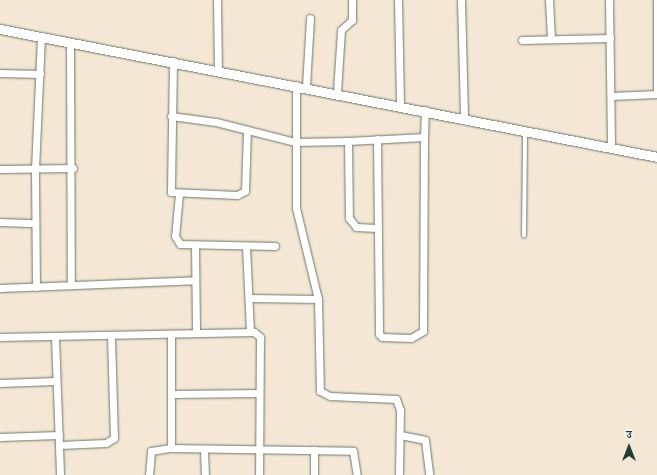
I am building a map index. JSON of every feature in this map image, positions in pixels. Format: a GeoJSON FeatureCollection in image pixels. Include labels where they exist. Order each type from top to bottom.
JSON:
{"type":"FeatureCollection","features":[{"type":"Feature","properties":{"kind":"street"},"geometry":{"type":"LineString","coordinates":[[217,0],[218,70]]}},
{"type":"Feature","properties":{"kind":"street"},"geometry":{"type":"LineString","coordinates":[[337,92],[341,30],[352,20],[352,0]]}},
{"type":"Feature","properties":{"kind":"street"},"geometry":{"type":"LineString","coordinates":[[398,0],[400,105]]}},
{"type":"Feature","properties":{"kind":"street"},"geometry":{"type":"LineString","coordinates":[[460,0],[464,118]]}},
{"type":"Feature","properties":{"kind":"street"},"geometry":{"type":"LineString","coordinates":[[549,0],[551,39]]}},
{"type":"Feature","properties":{"kind":"street"},"geometry":{"type":"LineString","coordinates":[[609,0],[611,148]]}},
{"type":"Feature","properties":{"kind":"street"},"geometry":{"type":"LineString","coordinates":[[611,96],[657,94],[657,0]]}},
{"type":"Feature","properties":{"kind":"street"},"geometry":{"type":"LineString","coordinates":[[306,86],[310,18]]}},
{"type":"Feature","properties":{"kind":"street"},"geometry":{"type":"LineString","coordinates":[[0,29],[337,92],[657,157]]}},
{"type":"Feature","properties":{"kind":"street"},"geometry":{"type":"LineString","coordinates":[[36,287],[35,169],[41,37]]}},
{"type":"Feature","properties":{"kind":"street"},"geometry":{"type":"LineString","coordinates":[[522,40],[610,38]]}},
{"type":"Feature","properties":{"kind":"street"},"geometry":{"type":"LineString","coordinates":[[70,42],[73,168],[71,285]]}},
{"type":"Feature","properties":{"kind":"street"},"geometry":{"type":"LineString","coordinates":[[173,61],[170,190],[179,194],[237,195],[245,191],[247,130]]}},
{"type":"Feature","properties":{"kind":"street"},"geometry":{"type":"LineString","coordinates":[[0,73],[40,74]]}},
{"type":"Feature","properties":{"kind":"street"},"geometry":{"type":"LineString","coordinates":[[296,85],[296,208],[318,299],[322,393],[396,399],[400,410],[399,475]]}},
{"type":"Feature","properties":{"kind":"street"},"geometry":{"type":"LineString","coordinates":[[377,139],[379,334],[382,338],[417,337],[423,331],[425,110]]}},
{"type":"Feature","properties":{"kind":"street"},"geometry":{"type":"LineString","coordinates":[[171,116],[247,130],[295,142],[424,137]]}},
{"type":"Feature","properties":{"kind":"street"},"geometry":{"type":"LineString","coordinates":[[348,141],[349,218],[356,227],[377,228]]}},
{"type":"Feature","properties":{"kind":"street"},"geometry":{"type":"LineString","coordinates":[[0,169],[73,168]]}},
{"type":"Feature","properties":{"kind":"street"},"geometry":{"type":"LineString","coordinates":[[179,194],[175,241],[195,246],[275,246]]}},
{"type":"Feature","properties":{"kind":"street"},"geometry":{"type":"LineString","coordinates":[[0,222],[35,223]]}},
{"type":"Feature","properties":{"kind":"street"},"geometry":{"type":"LineString","coordinates":[[195,246],[196,333]]}},
{"type":"Feature","properties":{"kind":"street"},"geometry":{"type":"LineString","coordinates":[[246,246],[250,332]]}},
{"type":"Feature","properties":{"kind":"street"},"geometry":{"type":"LineString","coordinates":[[0,288],[195,280]]}},
{"type":"Feature","properties":{"kind":"street"},"geometry":{"type":"LineString","coordinates":[[248,298],[318,299]]}},
{"type":"Feature","properties":{"kind":"street"},"geometry":{"type":"LineString","coordinates":[[0,337],[111,336],[250,332],[260,337],[259,475]]}},
{"type":"Feature","properties":{"kind":"street"},"geometry":{"type":"LineString","coordinates":[[171,334],[174,394],[172,448]]}},
{"type":"Feature","properties":{"kind":"street"},"geometry":{"type":"LineString","coordinates":[[60,445],[106,443],[114,438],[111,336]]}},
{"type":"Feature","properties":{"kind":"street"},"geometry":{"type":"LineString","coordinates":[[55,337],[60,475]]}},
{"type":"Feature","properties":{"kind":"street"},"geometry":{"type":"LineString","coordinates":[[0,383],[56,381]]}},
{"type":"Feature","properties":{"kind":"street"},"geometry":{"type":"LineString","coordinates":[[174,394],[259,393]]}},
{"type":"Feature","properties":{"kind":"street"},"geometry":{"type":"LineString","coordinates":[[0,437],[59,435]]}},
{"type":"Feature","properties":{"kind":"street"},"geometry":{"type":"LineString","coordinates":[[400,435],[420,437],[427,442],[429,475]]}},
{"type":"Feature","properties":{"kind":"street"},"geometry":{"type":"LineString","coordinates":[[149,475],[151,451],[172,448],[353,451],[357,475]]}},
{"type":"Feature","properties":{"kind":"street"},"geometry":{"type":"LineString","coordinates":[[204,449],[205,475]]}},
{"type":"Feature","properties":{"kind":"street"},"geometry":{"type":"LineString","coordinates":[[314,450],[314,475]]}},
{"type":"Feature","properties":{"kind":"lane"},"geometry":{"type":"LineString","coordinates":[[524,236],[525,130]]}}]}
